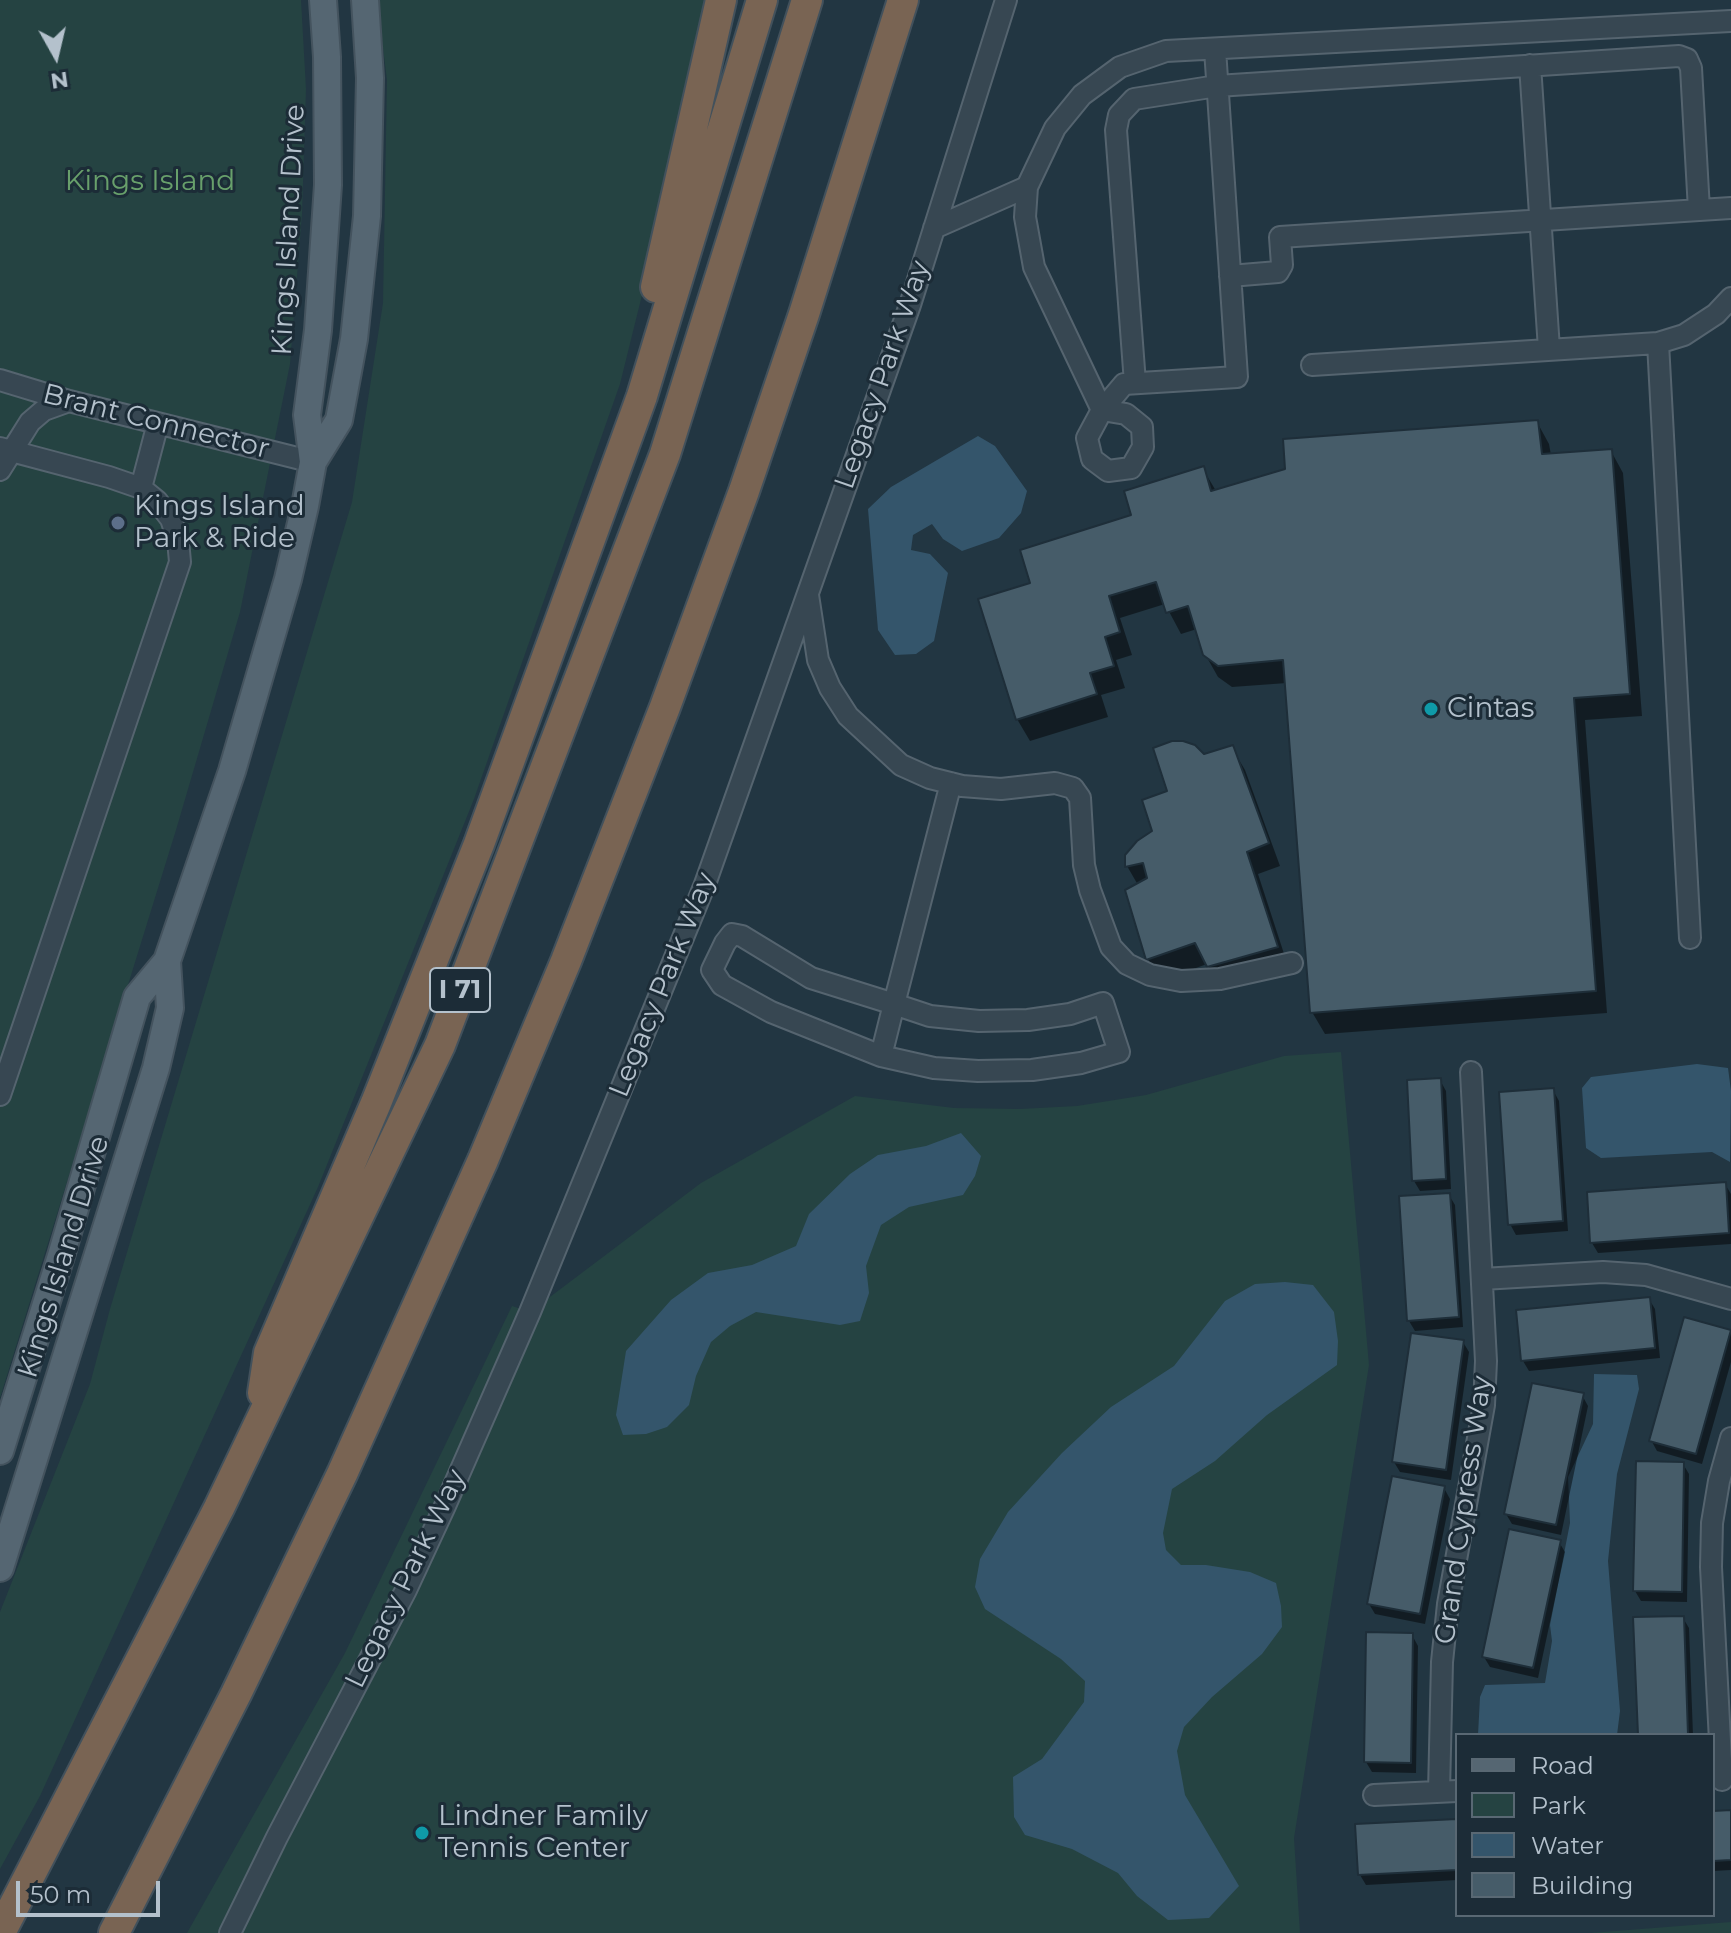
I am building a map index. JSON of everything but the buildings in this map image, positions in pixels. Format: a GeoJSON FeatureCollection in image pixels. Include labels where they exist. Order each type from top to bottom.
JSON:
{"type":"FeatureCollection","features":[{"type":"Feature","properties":{"kind":"highway"},"geometry":{"type":"LineString","coordinates":[[642,396],[647,329],[721,0]]}},
{"type":"Feature","properties":{"kind":"highway"},"geometry":{"type":"LineString","coordinates":[[257,1428],[269,1353],[376,1103],[479,844],[642,396],[762,0]]}},
{"type":"Feature","properties":{"kind":"highway","name":"I 71"},"geometry":{"type":"LineString","coordinates":[[0,1933],[205,1536],[440,1045],[665,454],[807,0]]}},
{"type":"Feature","properties":{"kind":"highway"},"geometry":{"type":"LineString","coordinates":[[114,1933],[236,1694],[342,1474],[483,1160],[566,961],[671,692],[744,491],[804,314],[903,0]]}},
{"type":"Feature","properties":{"kind":"main road","name":"Kings Island Drive"},"geometry":{"type":"LineString","coordinates":[[313,462],[307,415],[318,330],[328,185],[327,57],[323,0]]}},
{"type":"Feature","properties":{"kind":"main road","name":"Kings Island Drive"},"geometry":{"type":"LineString","coordinates":[[0,1451],[137,997],[167,961],[232,771],[284,594],[313,462],[339,420],[354,339],[368,187],[370,78],[365,0]]}},
{"type":"Feature","properties":{"kind":"main road","name":"Kings Island Drive"},"geometry":{"type":"LineString","coordinates":[[0,1568],[156,1068],[170,1008],[167,961]]}},
{"type":"Feature","properties":{"kind":"street","name":"Legacy Park Way"},"geometry":{"type":"LineString","coordinates":[[230,1933],[364,1666],[406,1590],[530,1312],[705,884],[904,320],[1006,0]]}},
{"type":"Feature","properties":{"kind":"street"},"geometry":{"type":"LineString","coordinates":[[1215,49],[1237,377],[1124,384],[1102,410],[1034,267],[1025,217],[1027,187],[1055,128],[1082,95],[1120,67],[1166,51],[1731,21]]}},
{"type":"Feature","properties":{"kind":"street"},"geometry":{"type":"LineString","coordinates":[[1478,34],[1480,69]]}},
{"type":"Feature","properties":{"kind":"street"},"geometry":{"type":"LineString","coordinates":[[1135,383],[1116,130],[1119,115],[1134,99],[1217,86],[1679,56],[1687,59],[1691,68],[1699,210]]}},
{"type":"Feature","properties":{"kind":"street"},"geometry":{"type":"LineString","coordinates":[[1530,65],[1549,349]]}},
{"type":"Feature","properties":{"kind":"street"},"geometry":{"type":"LineString","coordinates":[[934,228],[1027,187]]}},
{"type":"Feature","properties":{"kind":"street"},"geometry":{"type":"LineString","coordinates":[[1230,276],[1278,272],[1282,265],[1280,237],[1731,208]]}},
{"type":"Feature","properties":{"kind":"street"},"geometry":{"type":"LineString","coordinates":[[1312,365],[1658,343],[1684,335],[1728,309]]}},
{"type":"Feature","properties":{"kind":"street"},"geometry":{"type":"LineString","coordinates":[[1658,343],[1690,938]]}},
{"type":"Feature","properties":{"kind":"street","name":"Brant Connector"},"geometry":{"type":"LineString","coordinates":[[0,380],[69,401],[313,462]]}},
{"type":"Feature","properties":{"kind":"street"},"geometry":{"type":"LineString","coordinates":[[0,470],[5,450],[30,422],[44,410],[69,401]]}},
{"type":"Feature","properties":{"kind":"street"},"geometry":{"type":"LineString","coordinates":[[141,488],[158,423]]}},
{"type":"Feature","properties":{"kind":"street"},"geometry":{"type":"LineString","coordinates":[[0,1095],[180,562],[178,540],[171,519],[157,501],[141,488],[5,450]]}},
{"type":"Feature","properties":{"kind":"street"},"geometry":{"type":"LineString","coordinates":[[808,592],[818,660],[830,688],[848,716],[901,765],[930,778],[951,783],[1001,789],[1055,783],[1073,788],[1080,798],[1084,865],[1090,890],[1111,947],[1127,964],[1150,975],[1181,981],[1220,979],[1292,963]]}},
{"type":"Feature","properties":{"kind":"street"},"geometry":{"type":"LineString","coordinates":[[881,1056],[951,783]]}},
{"type":"Feature","properties":{"kind":"street"},"geometry":{"type":"LineString","coordinates":[[732,934],[742,936],[811,978],[930,1016],[979,1021],[1028,1020],[1070,1014],[1103,1003],[1119,1052],[1081,1063],[1032,1070],[991,1071],[934,1068],[881,1056],[771,1012],[722,985],[712,970],[732,934]]}},
{"type":"Feature","properties":{"kind":"street","name":"Grand Cypress Way"},"geometry":{"type":"LineString","coordinates":[[1448,1791],[1442,1662],[1448,1604],[1484,1405],[1486,1361],[1471,1072]]}},
{"type":"Feature","properties":{"kind":"street"},"geometry":{"type":"LineString","coordinates":[[1482,1279],[1603,1272],[1646,1275],[1731,1299]]}},
{"type":"Feature","properties":{"kind":"street"},"geometry":{"type":"LineString","coordinates":[[1722,1780],[1711,1552],[1719,1481],[1731,1438]]}},
{"type":"Feature","properties":{"kind":"street"},"geometry":{"type":"LineString","coordinates":[[1374,1795],[1448,1791]]}},
{"type":"Feature","properties":{"kind":"green space","name":"Kings Island"},"geometry":{"type":"Polygon","coordinates":[[[0,0],[301,0],[306,89],[302,214],[290,364],[240,612],[176,830],[0,1398],[0,0]]]}},
{"type":"Feature","properties":{"kind":"green space"},"geometry":{"type":"Polygon","coordinates":[[[377,0],[715,0],[620,384],[474,799],[318,1187],[40,1796],[0,1869],[0,1612],[90,1384],[352,502],[383,303],[387,80],[377,0]]]}},
{"type":"Feature","properties":{"kind":"green space"},"geometry":{"type":"Polygon","coordinates":[[[1341,1052],[1369,1365],[1294,1838],[1300,1933],[187,1933],[345,1653],[512,1306],[530,1312],[701,1183],[855,1096],[954,1108],[1077,1106],[1146,1095],[1284,1056],[1341,1052]]]}},
{"type":"Feature","properties":{"kind":"green space"},"geometry":{"type":"Polygon","coordinates":[[[1731,1922],[1731,1933],[1590,1933],[1731,1922]]]}},
{"type":"Feature","properties":{"kind":"water"},"geometry":{"type":"Polygon","coordinates":[[[978,436],[995,446],[1027,491],[1021,513],[999,538],[962,551],[943,539],[932,524],[913,535],[911,550],[930,554],[948,573],[934,641],[916,654],[895,655],[878,630],[868,509],[891,487],[978,436]]]}},
{"type":"Feature","properties":{"kind":"water"},"geometry":{"type":"Polygon","coordinates":[[[1697,1064],[1728,1068],[1731,1091],[1730,1162],[1712,1152],[1601,1158],[1586,1148],[1582,1088],[1591,1077],[1697,1064]]]}},
{"type":"Feature","properties":{"kind":"water"},"geometry":{"type":"Polygon","coordinates":[[[961,1133],[981,1156],[975,1176],[963,1195],[909,1207],[881,1225],[866,1266],[869,1293],[860,1321],[840,1325],[756,1312],[730,1326],[711,1342],[696,1376],[689,1405],[667,1427],[646,1434],[623,1435],[616,1415],[626,1351],[671,1300],[708,1273],[752,1265],[796,1246],[809,1214],[850,1174],[878,1155],[926,1146],[961,1133]]]}},
{"type":"Feature","properties":{"kind":"water"},"geometry":{"type":"Polygon","coordinates":[[[1285,1282],[1313,1285],[1334,1312],[1337,1365],[1267,1415],[1215,1461],[1172,1489],[1163,1533],[1166,1550],[1181,1565],[1206,1565],[1250,1572],[1276,1583],[1282,1627],[1262,1654],[1212,1697],[1184,1727],[1177,1751],[1185,1795],[1239,1886],[1209,1918],[1168,1920],[1137,1896],[1118,1873],[1072,1849],[1025,1835],[1014,1817],[1013,1777],[1042,1759],[1084,1702],[1085,1681],[1061,1659],[985,1609],[975,1587],[980,1559],[1008,1512],[1062,1453],[1111,1407],[1174,1366],[1225,1301],[1255,1284],[1285,1282]]]}},
{"type":"Feature","properties":{"kind":"water"},"geometry":{"type":"Polygon","coordinates":[[[1594,1374],[1637,1375],[1639,1389],[1617,1474],[1608,1561],[1620,1711],[1617,1733],[1478,1733],[1480,1697],[1485,1685],[1545,1683],[1552,1641],[1550,1625],[1570,1523],[1568,1477],[1593,1424],[1594,1374]]]}},
{"type":"Feature","properties":{"kind":"place","name":"Kings Island Park & Ride"},"geometry":{"type":"Point","coordinates":[118,523]}},
{"type":"Feature","properties":{"kind":"place","name":"Cintas"},"geometry":{"type":"Point","coordinates":[1431,709]}},
{"type":"Feature","properties":{"kind":"place","name":"Lindner Family Tennis Center"},"geometry":{"type":"Point","coordinates":[422,1833]}}]}
